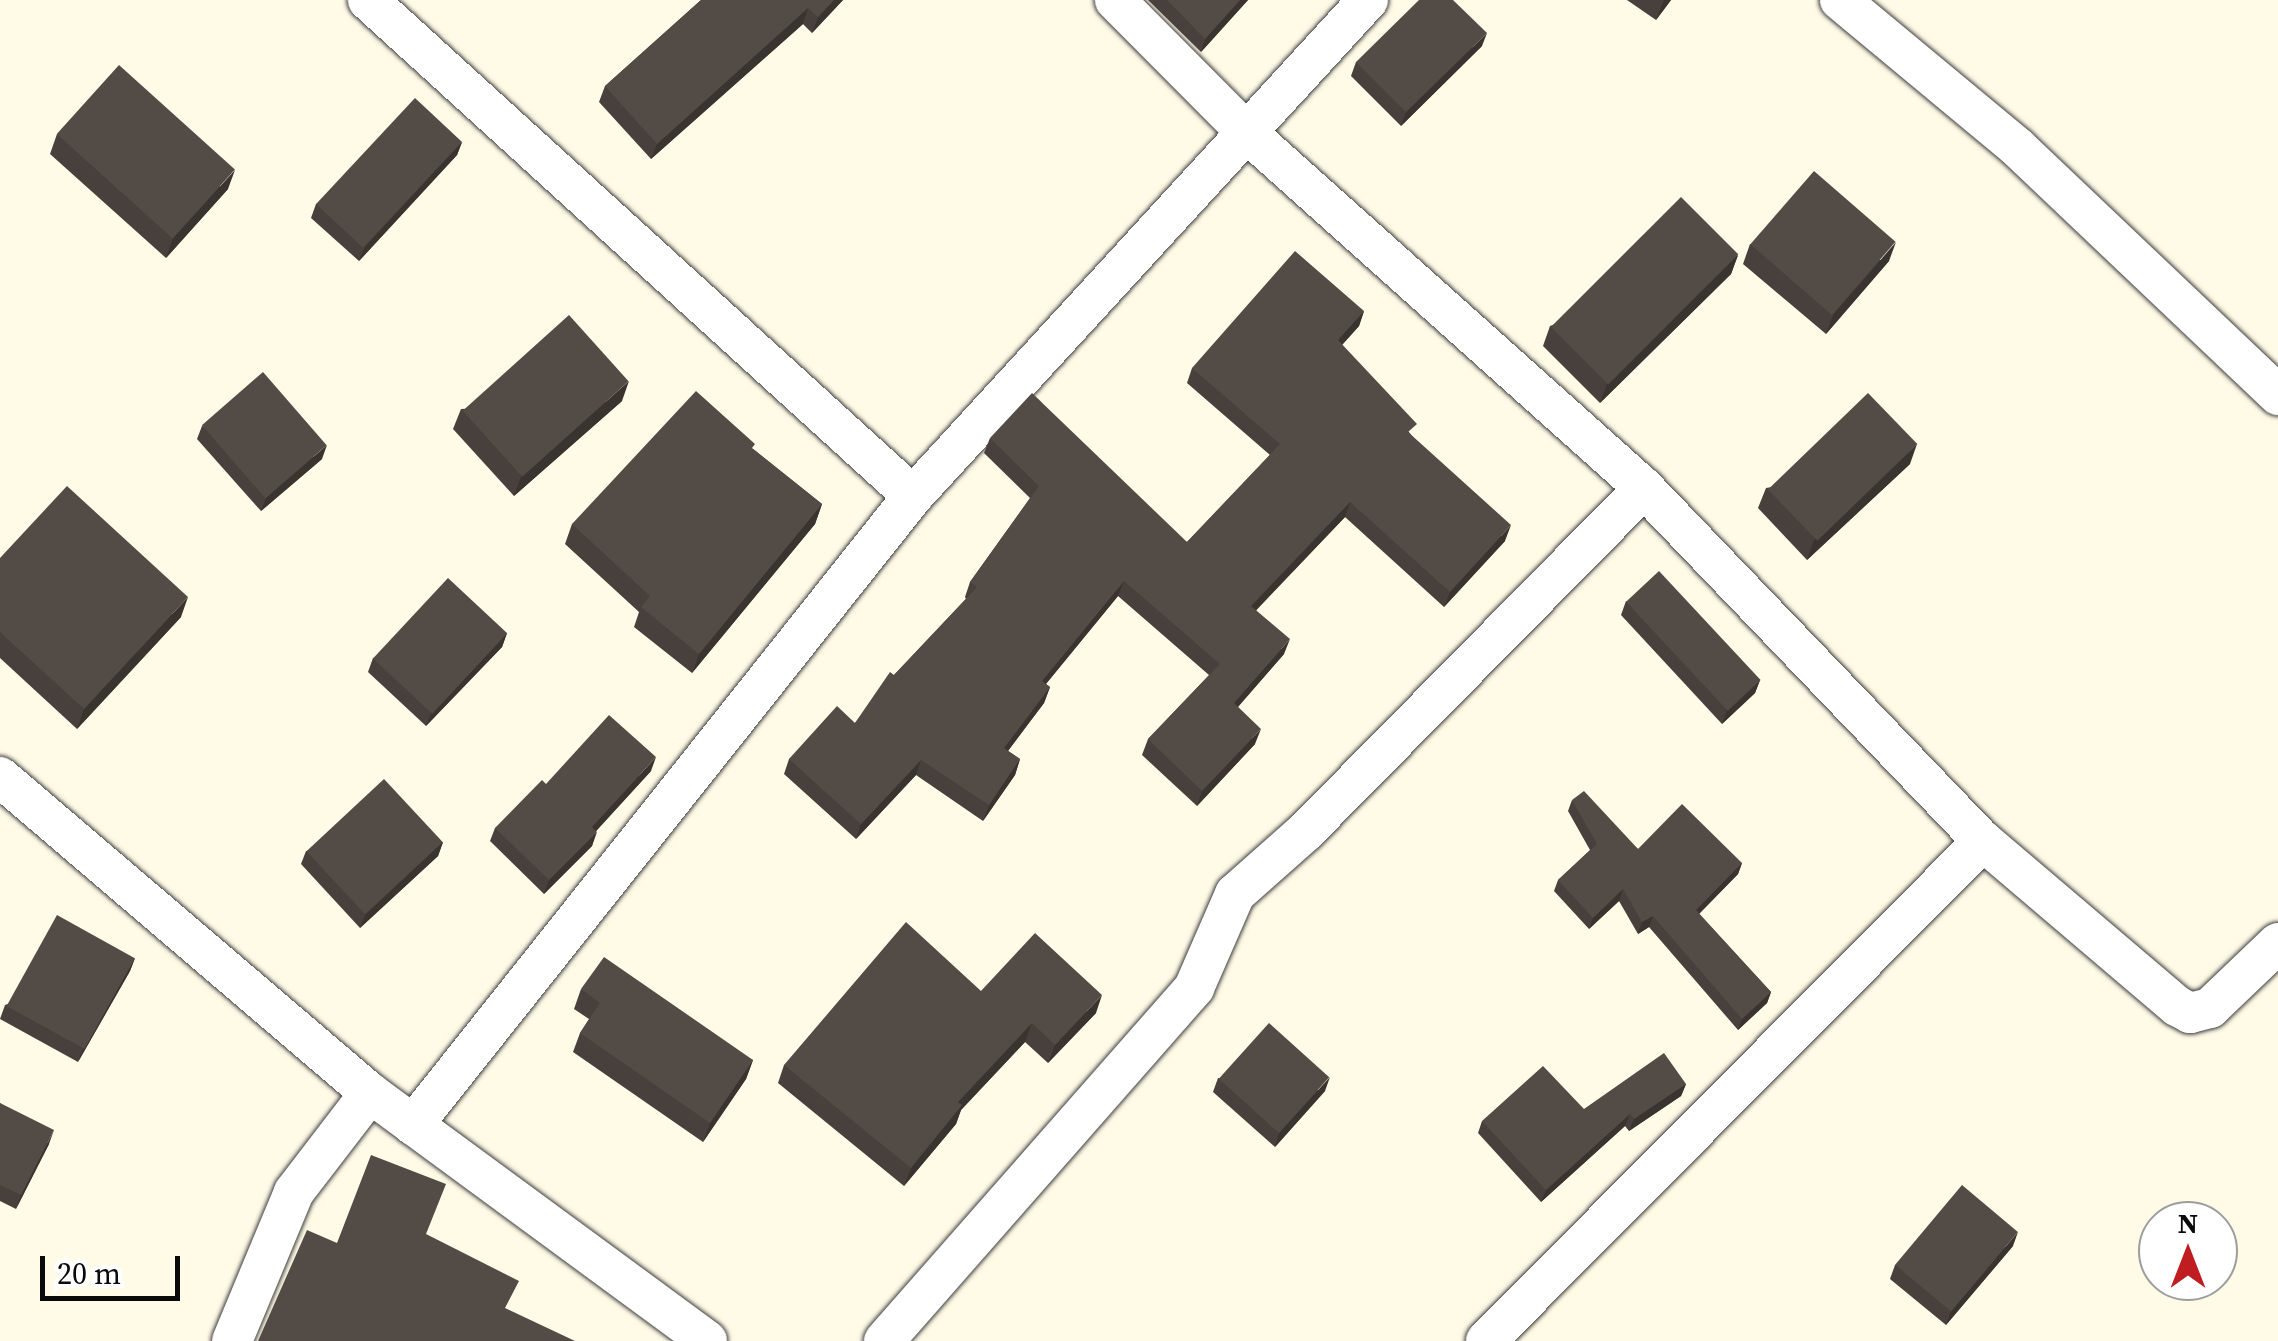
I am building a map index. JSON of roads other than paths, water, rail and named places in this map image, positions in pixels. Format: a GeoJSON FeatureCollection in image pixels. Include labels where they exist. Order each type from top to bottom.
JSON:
{"type":"FeatureCollection","features":[{"type":"Feature","properties":{"kind":"street"},"geometry":{"type":"LineString","coordinates":[[368,0],[913,496]]}},
{"type":"Feature","properties":{"kind":"street"},"geometry":{"type":"LineString","coordinates":[[1115,0],[1245,131],[1644,488],[1983,842],[2190,1013],[2210,1008],[2278,943]]}},
{"type":"Feature","properties":{"kind":"street"},"geometry":{"type":"LineString","coordinates":[[413,1124],[913,496],[1368,0]]}},
{"type":"Feature","properties":{"kind":"street"},"geometry":{"type":"LineString","coordinates":[[1840,0],[2018,148],[2278,395]]}},
{"type":"Feature","properties":{"kind":"street"},"geometry":{"type":"LineString","coordinates":[[884,1341],[1194,988],[1235,894],[1306,831],[1644,488]]}},
{"type":"Feature","properties":{"kind":"street"},"geometry":{"type":"LineString","coordinates":[[0,777],[370,1093],[707,1341]]}},
{"type":"Feature","properties":{"kind":"street"},"geometry":{"type":"LineString","coordinates":[[1486,1341],[1983,842]]}},
{"type":"Feature","properties":{"kind":"street"},"geometry":{"type":"LineString","coordinates":[[232,1341],[294,1192],[370,1093]]}}]}
